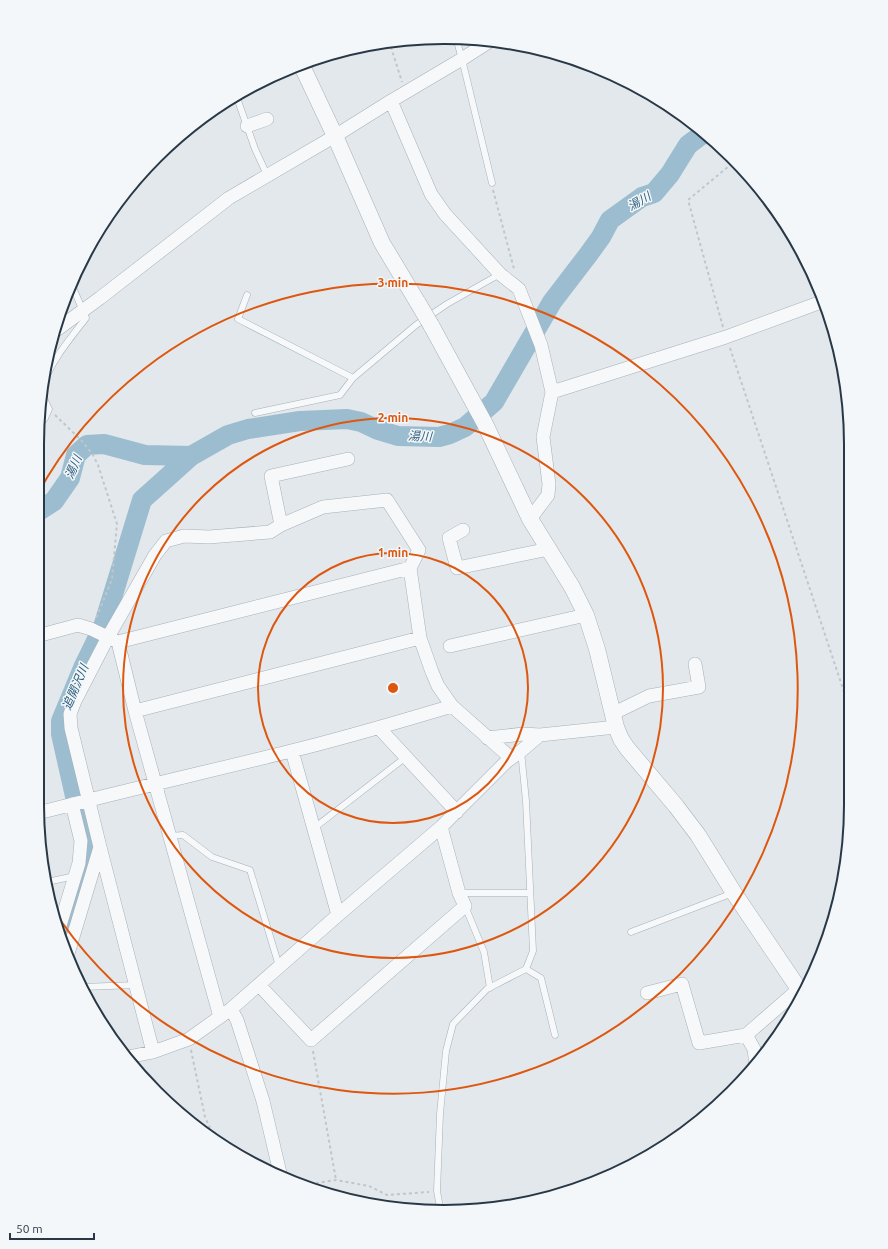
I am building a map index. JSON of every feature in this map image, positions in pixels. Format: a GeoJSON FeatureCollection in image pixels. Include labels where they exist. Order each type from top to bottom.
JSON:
{"type":"FeatureCollection","features":[{"type":"Feature","properties":{"kind":"street"},"geometry":{"type":"LineString","coordinates":[[62,326],[229,198],[268,177],[482,46]]}},
{"type":"Feature","properties":{"kind":"street"},"geometry":{"type":"LineString","coordinates":[[304,69],[335,136],[382,243],[431,325],[469,393],[530,518],[572,587],[586,615],[597,649],[614,720],[621,739],[698,834],[734,893],[799,989]]}},
{"type":"Feature","properties":{"kind":"street"},"geometry":{"type":"LineString","coordinates":[[391,101],[431,194],[445,214],[500,274],[519,289],[541,344],[552,392],[543,437],[549,484],[548,495],[530,518]]}},
{"type":"Feature","properties":{"kind":"street"},"geometry":{"type":"LineString","coordinates":[[247,126],[267,119]]}},
{"type":"Feature","properties":{"kind":"street"},"geometry":{"type":"LineString","coordinates":[[552,392],[726,337],[819,303]]}},
{"type":"Feature","properties":{"kind":"street"},"geometry":{"type":"LineString","coordinates":[[281,525],[271,476],[348,459]]}},
{"type":"Feature","properties":{"kind":"street"},"geometry":{"type":"LineString","coordinates":[[61,921],[76,876],[80,858],[81,841],[80,802],[70,728],[70,714],[103,635],[155,555],[166,541],[184,536],[209,537],[270,532],[281,525],[323,507],[387,500],[419,550],[410,568],[420,638],[438,686],[452,706],[487,738],[516,755]]}},
{"type":"Feature","properties":{"kind":"street"},"geometry":{"type":"LineString","coordinates":[[463,530],[449,538],[457,568],[549,549]]}},
{"type":"Feature","properties":{"kind":"street"},"geometry":{"type":"LineString","coordinates":[[44,634],[78,625],[103,635],[410,568]]}},
{"type":"Feature","properties":{"kind":"street"},"geometry":{"type":"LineString","coordinates":[[450,646],[586,615]]}},
{"type":"Feature","properties":{"kind":"street"},"geometry":{"type":"LineString","coordinates":[[103,635],[135,711],[220,1017]]}},
{"type":"Feature","properties":{"kind":"street"},"geometry":{"type":"LineString","coordinates":[[135,711],[420,638]]}},
{"type":"Feature","properties":{"kind":"street"},"geometry":{"type":"LineString","coordinates":[[487,738],[523,734],[540,735],[614,720],[649,696],[700,687],[695,664]]}},
{"type":"Feature","properties":{"kind":"street"},"geometry":{"type":"LineString","coordinates":[[44,811],[292,751],[379,728],[452,706]]}},
{"type":"Feature","properties":{"kind":"street"},"geometry":{"type":"LineString","coordinates":[[379,728],[457,812]]}},
{"type":"Feature","properties":{"kind":"street"},"geometry":{"type":"LineString","coordinates":[[133,1056],[153,1052],[189,1039],[231,1009],[441,827],[516,755],[540,735]]}},
{"type":"Feature","properties":{"kind":"street"},"geometry":{"type":"LineString","coordinates":[[292,751],[338,915]]}},
{"type":"Feature","properties":{"kind":"street"},"geometry":{"type":"LineString","coordinates":[[80,802],[100,848],[153,1052]]}},
{"type":"Feature","properties":{"kind":"street"},"geometry":{"type":"LineString","coordinates":[[259,985],[311,1040],[464,906],[441,827]]}},
{"type":"Feature","properties":{"kind":"street"},"geometry":{"type":"LineString","coordinates":[[70,947],[100,848]]}},
{"type":"Feature","properties":{"kind":"street"},"geometry":{"type":"LineString","coordinates":[[647,994],[682,984],[699,1043],[746,1035],[794,997]]}},
{"type":"Feature","properties":{"kind":"street"},"geometry":{"type":"LineString","coordinates":[[231,1009],[238,1020],[263,1101],[279,1170]]}},
{"type":"Feature","properties":{"kind":"street"},"geometry":{"type":"LineString","coordinates":[[746,1035],[754,1049],[755,1057]]}},
{"type":"Feature","properties":{"kind":"lane"},"geometry":{"type":"LineString","coordinates":[[458,45],[492,183]]}},
{"type":"Feature","properties":{"kind":"lane"},"geometry":{"type":"LineString","coordinates":[[238,101],[255,150],[268,177]]}},
{"type":"Feature","properties":{"kind":"lane"},"geometry":{"type":"LineString","coordinates":[[255,413],[340,395],[353,378],[416,324],[447,304],[500,274]]}},
{"type":"Feature","properties":{"kind":"lane"},"geometry":{"type":"LineString","coordinates":[[52,367],[59,353],[86,318],[84,310],[74,290]]}},
{"type":"Feature","properties":{"kind":"lane"},"geometry":{"type":"LineString","coordinates":[[247,295],[238,319],[353,378]]}},
{"type":"Feature","properties":{"kind":"lane"},"geometry":{"type":"LineString","coordinates":[[45,418],[49,409],[46,404]]}},
{"type":"Feature","properties":{"kind":"lane"},"geometry":{"type":"LineString","coordinates":[[439,1205],[437,1192],[440,1114],[446,1051],[453,1024],[487,990],[526,969],[533,951],[526,801],[516,755]]}},
{"type":"Feature","properties":{"kind":"lane"},"geometry":{"type":"LineString","coordinates":[[314,828],[406,757]]}},
{"type":"Feature","properties":{"kind":"lane"},"geometry":{"type":"LineString","coordinates":[[169,836],[183,835],[212,857],[250,870],[279,966]]}},
{"type":"Feature","properties":{"kind":"lane"},"geometry":{"type":"LineString","coordinates":[[52,881],[76,876]]}},
{"type":"Feature","properties":{"kind":"lane"},"geometry":{"type":"LineString","coordinates":[[459,893],[530,893]]}},
{"type":"Feature","properties":{"kind":"lane"},"geometry":{"type":"LineString","coordinates":[[631,932],[734,893]]}},
{"type":"Feature","properties":{"kind":"lane"},"geometry":{"type":"LineString","coordinates":[[464,906],[484,952],[490,988]]}},
{"type":"Feature","properties":{"kind":"lane"},"geometry":{"type":"LineString","coordinates":[[526,969],[541,978],[555,1035]]}},
{"type":"Feature","properties":{"kind":"lane"},"geometry":{"type":"LineString","coordinates":[[88,987],[136,985]]}},
{"type":"Feature","properties":{"kind":"path"},"geometry":{"type":"LineString","coordinates":[[391,47],[405,92]]}},
{"type":"Feature","properties":{"kind":"path"},"geometry":{"type":"LineString","coordinates":[[731,165],[688,200],[726,337],[844,692]]}},
{"type":"Feature","properties":{"kind":"path"},"geometry":{"type":"LineString","coordinates":[[492,183],[519,289]]}},
{"type":"Feature","properties":{"kind":"path"},"geometry":{"type":"LineString","coordinates":[[49,409],[82,441],[93,455],[98,465],[118,524],[112,579],[103,635]]}},
{"type":"Feature","properties":{"kind":"path"},"geometry":{"type":"LineString","coordinates":[[189,1039],[208,1128]]}},
{"type":"Feature","properties":{"kind":"path"},"geometry":{"type":"LineString","coordinates":[[311,1040],[336,1180]]}},
{"type":"Feature","properties":{"kind":"path"},"geometry":{"type":"LineString","coordinates":[[314,1183],[336,1180],[369,1186],[387,1195],[437,1192]]}},
{"type":"Feature","properties":{"kind":"waterway","name":"湯川"},"geometry":{"type":"LineString","coordinates":[[64,931],[89,853],[87,832],[77,805],[61,734],[61,721],[83,668],[103,627],[142,500],[191,456],[228,435],[248,429],[300,421],[347,419],[361,422],[378,430],[398,436],[439,437],[465,427],[494,402],[552,302],[601,237],[610,220],[642,197],[654,193],[670,174],[688,145],[700,136]]}},
{"type":"Feature","properties":{"kind":"waterway","name":"湯川"},"geometry":{"type":"LineString","coordinates":[[44,507],[54,501],[70,478],[76,455],[87,445],[104,444],[145,455],[191,456]]}},
{"type":"Feature","properties":{"kind":"water label","name":"追開沢川"},"geometry":{"type":"Point","coordinates":[75,687]}}]}
